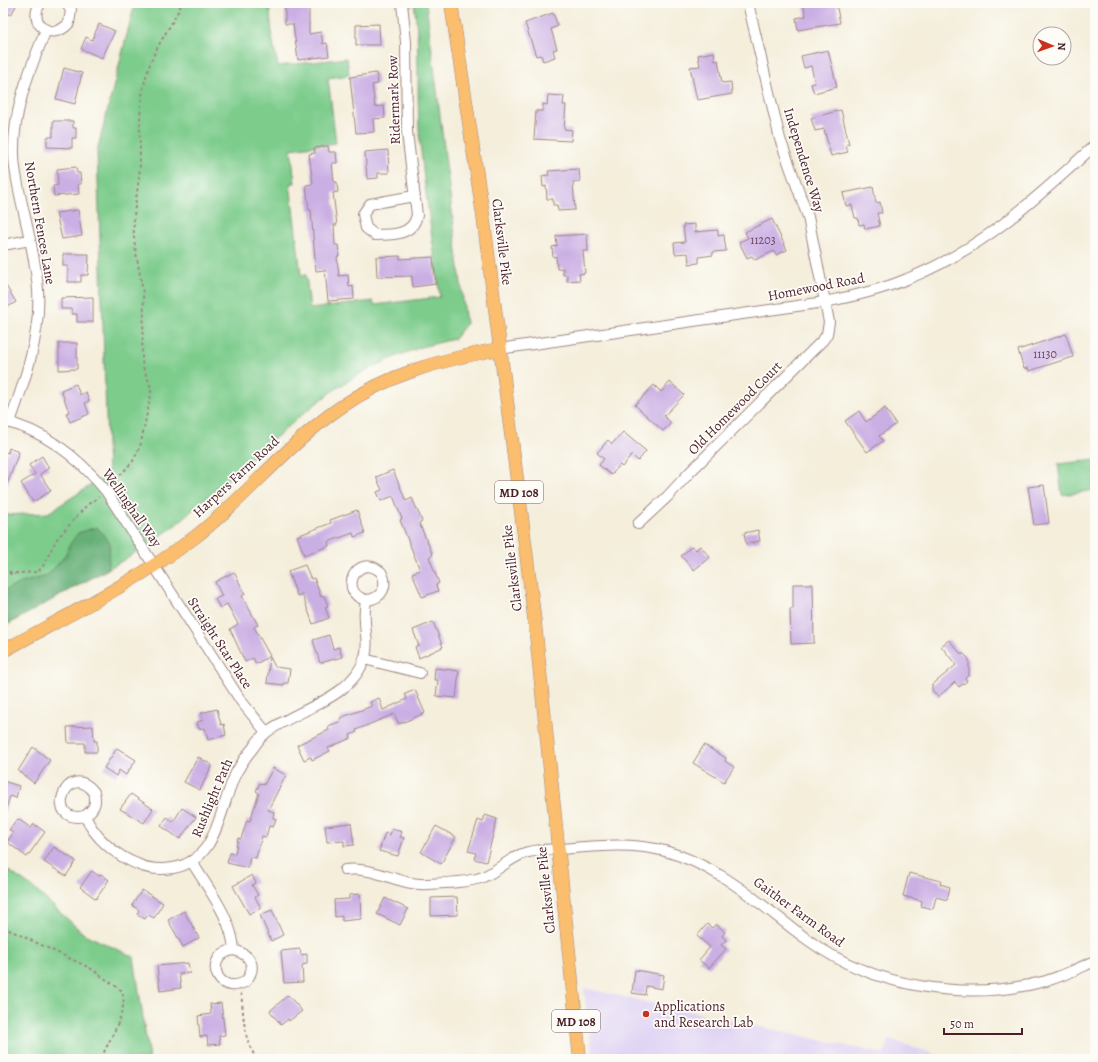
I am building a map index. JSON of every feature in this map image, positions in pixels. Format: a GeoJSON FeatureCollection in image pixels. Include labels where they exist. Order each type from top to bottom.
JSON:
{"type":"FeatureCollection","features":[{"type":"Feature","properties":{"kind":"main road","name":"Clarksville Pike"},"geometry":{"type":"LineString","coordinates":[[451,3],[483,216],[534,616],[580,1059]]}},
{"type":"Feature","properties":{"kind":"main road","name":"Harpers Farm Road"},"geometry":{"type":"LineString","coordinates":[[3,651],[155,566],[216,520],[288,452],[342,406],[371,389],[408,371],[435,363],[499,349]]}},
{"type":"Feature","properties":{"kind":"street"},"geometry":{"type":"LineString","coordinates":[[41,3],[37,12],[37,18],[40,25],[46,30],[59,31],[69,23],[71,10],[66,3]]}},
{"type":"Feature","properties":{"kind":"street","name":"Ridermark Row"},"geometry":{"type":"LineString","coordinates":[[402,3],[406,42],[407,132],[417,215],[415,222],[406,232],[375,235],[366,228],[363,214],[370,204],[414,196]]}},
{"type":"Feature","properties":{"kind":"street","name":"Independence Way"},"geometry":{"type":"LineString","coordinates":[[748,3],[780,139],[808,217],[825,302]]}},
{"type":"Feature","properties":{"kind":"street","name":"Northern Fences Lane"},"geometry":{"type":"LineString","coordinates":[[7,422],[27,372],[36,333],[38,291],[30,240],[15,167],[15,135],[26,80],[46,30]]}},
{"type":"Feature","properties":{"kind":"street","name":"Homewood Road"},"geometry":{"type":"LineString","coordinates":[[499,349],[825,302],[866,293],[907,280],[940,265],[1008,222],[1095,146]]}},
{"type":"Feature","properties":{"kind":"street"},"geometry":{"type":"LineString","coordinates":[[3,245],[30,240]]}},
{"type":"Feature","properties":{"kind":"street","name":"Old Homewood Court"},"geometry":{"type":"LineString","coordinates":[[638,524],[667,497],[690,472],[823,340],[827,334],[829,322],[825,302]]}},
{"type":"Feature","properties":{"kind":"street","name":"Wellinghall Way"},"geometry":{"type":"LineString","coordinates":[[7,422],[48,439],[64,449],[93,475],[106,491],[155,566]]}},
{"type":"Feature","properties":{"kind":"street","name":"Straight Star Place"},"geometry":{"type":"LineString","coordinates":[[155,566],[241,701],[266,732]]}},
{"type":"Feature","properties":{"kind":"street","name":"Rushlight Path"},"geometry":{"type":"LineString","coordinates":[[192,862],[209,844],[215,834],[236,773],[244,760],[266,732],[341,690],[353,679],[364,659],[368,644],[364,613],[366,600]]}},
{"type":"Feature","properties":{"kind":"street"},"geometry":{"type":"LineString","coordinates":[[364,659],[420,673]]}},
{"type":"Feature","properties":{"kind":"street"},"geometry":{"type":"LineString","coordinates":[[85,816],[98,839],[134,863],[143,867],[168,869],[192,862],[228,923],[233,936],[234,950]]}},
{"type":"Feature","properties":{"kind":"street","name":"Gaither Farm Road"},"geometry":{"type":"LineString","coordinates":[[345,870],[364,869],[407,882],[424,884],[482,877],[523,854],[536,850],[620,844],[642,846],[690,859],[716,872],[741,887],[808,941],[832,956],[881,976],[909,984],[962,990],[990,990],[1047,980],[1095,961]]}},
{"type":"Feature","properties":{"kind":"street"},"geometry":{"type":"LineString","coordinates":[[234,950],[243,953],[251,963],[252,971],[249,977],[238,985],[225,984],[220,979],[216,968],[218,959],[222,954],[234,950]]}},
{"type":"Feature","properties":{"kind":"path"},"geometry":{"type":"LineString","coordinates":[[3,574],[37,572],[42,568],[56,540],[88,505],[106,491],[133,461],[140,447],[151,394],[151,386],[142,366],[144,310],[134,236],[134,217],[139,174],[140,110],[142,90],[148,70],[182,3]]}},
{"type":"Feature","properties":{"kind":"path"},"geometry":{"type":"LineString","coordinates":[[3,569],[16,574]]}},
{"type":"Feature","properties":{"kind":"path"},"geometry":{"type":"LineString","coordinates":[[3,927],[90,968],[121,990],[124,996],[122,1009],[101,1059]]}},
{"type":"Feature","properties":{"kind":"path"},"geometry":{"type":"LineString","coordinates":[[238,985],[241,992],[247,1040],[250,1049],[257,1059]]}},
{"type":"Feature","properties":{"kind":"shaded area","name":"Applications and Research Lab"},"geometry":{"type":"Polygon","coordinates":[[[584,988],[884,1054],[889,1039],[949,1059],[593,1059],[584,988]]]}},
{"type":"Feature","properties":{"kind":"green space"},"geometry":{"type":"Polygon","coordinates":[[[135,3],[269,3],[271,33],[278,66],[347,58],[349,75],[328,78],[336,143],[291,149],[295,183],[290,183],[301,275],[306,275],[310,309],[373,301],[374,305],[440,297],[424,182],[419,125],[417,38],[414,3],[426,3],[466,324],[454,339],[421,347],[390,359],[359,374],[331,392],[305,412],[172,528],[124,560],[3,627],[3,515],[48,513],[108,474],[97,151],[135,3]]]}},
{"type":"Feature","properties":{"kind":"green space"},"geometry":{"type":"Polygon","coordinates":[[[1095,460],[1095,490],[1062,495],[1058,464],[1095,460]]]}},
{"type":"Feature","properties":{"kind":"green space"},"geometry":{"type":"Polygon","coordinates":[[[97,527],[110,543],[108,569],[3,627],[3,591],[21,583],[47,576],[64,557],[70,544],[78,533],[97,527]]]}},
{"type":"Feature","properties":{"kind":"green space"},"geometry":{"type":"Polygon","coordinates":[[[3,867],[32,887],[84,934],[134,957],[149,1059],[3,1059],[3,867]]]}},
{"type":"Feature","properties":{"kind":"building"},"geometry":{"type":"Polygon","coordinates":[[[3,3],[11,3],[16,6],[11,15],[3,11],[3,3]]]}},
{"type":"Feature","properties":{"kind":"building"},"geometry":{"type":"Polygon","coordinates":[[[285,3],[309,3],[309,34],[321,32],[323,44],[327,43],[329,56],[298,60],[293,24],[285,24],[285,3]]]}},
{"type":"Feature","properties":{"kind":"building"},"geometry":{"type":"Polygon","coordinates":[[[803,3],[836,3],[840,23],[798,30],[796,18],[806,16],[803,3]]]}},
{"type":"Feature","properties":{"kind":"building"},"geometry":{"type":"Polygon","coordinates":[[[553,13],[558,26],[551,29],[557,49],[553,50],[555,57],[543,61],[541,55],[536,56],[525,23],[553,13]]]}},
{"type":"Feature","properties":{"kind":"building"},"geometry":{"type":"Polygon","coordinates":[[[99,24],[115,31],[102,58],[81,49],[86,37],[92,40],[99,24]]]}},
{"type":"Feature","properties":{"kind":"building"},"geometry":{"type":"Polygon","coordinates":[[[379,24],[380,45],[356,45],[356,25],[379,24]]]}},
{"type":"Feature","properties":{"kind":"building"},"geometry":{"type":"Polygon","coordinates":[[[828,50],[837,87],[814,93],[811,84],[815,83],[811,66],[804,68],[801,56],[828,50]]]}},
{"type":"Feature","properties":{"kind":"building"},"geometry":{"type":"Polygon","coordinates":[[[714,52],[715,61],[718,60],[722,83],[731,82],[732,94],[697,100],[690,67],[700,66],[698,55],[714,52]]]}},
{"type":"Feature","properties":{"kind":"building"},"geometry":{"type":"Polygon","coordinates":[[[64,68],[82,73],[75,104],[56,99],[64,68]]]}},
{"type":"Feature","properties":{"kind":"building"},"geometry":{"type":"Polygon","coordinates":[[[376,73],[378,84],[372,85],[375,107],[384,106],[385,118],[373,119],[374,132],[356,133],[350,77],[376,73]]]}},
{"type":"Feature","properties":{"kind":"building"},"geometry":{"type":"Polygon","coordinates":[[[548,95],[564,96],[563,105],[566,105],[564,129],[572,130],[571,141],[534,139],[536,111],[543,111],[543,104],[547,105],[548,95]]]}},
{"type":"Feature","properties":{"kind":"building"},"geometry":{"type":"Polygon","coordinates":[[[841,110],[849,144],[846,145],[848,152],[831,156],[824,129],[815,131],[811,118],[841,110]]]}},
{"type":"Feature","properties":{"kind":"building"},"geometry":{"type":"Polygon","coordinates":[[[53,121],[73,121],[73,128],[76,128],[76,138],[72,138],[72,148],[47,147],[47,137],[53,137],[53,121]]]}},
{"type":"Feature","properties":{"kind":"building"},"geometry":{"type":"Polygon","coordinates":[[[328,146],[329,152],[336,152],[337,163],[332,163],[334,182],[337,182],[338,192],[333,193],[337,225],[334,225],[335,245],[338,245],[339,256],[337,257],[339,276],[348,275],[349,287],[353,286],[354,299],[328,301],[325,270],[316,271],[311,210],[309,210],[306,185],[313,184],[309,154],[315,153],[314,148],[328,146]]]}},
{"type":"Feature","properties":{"kind":"building"},"geometry":{"type":"Polygon","coordinates":[[[388,150],[389,173],[378,173],[378,178],[367,179],[365,152],[388,150]]]}},
{"type":"Feature","properties":{"kind":"building"},"geometry":{"type":"Polygon","coordinates":[[[76,167],[77,173],[80,173],[81,184],[78,184],[79,194],[54,196],[53,186],[58,185],[57,169],[76,167]]]}},
{"type":"Feature","properties":{"kind":"building"},"geometry":{"type":"Polygon","coordinates":[[[579,169],[580,182],[573,182],[575,210],[558,211],[557,205],[553,205],[553,199],[547,199],[546,186],[543,187],[542,176],[549,175],[548,171],[579,169]]]}},
{"type":"Feature","properties":{"kind":"building"},"geometry":{"type":"Polygon","coordinates":[[[873,187],[876,203],[880,202],[882,213],[877,213],[880,226],[865,229],[864,224],[859,225],[858,218],[855,218],[852,205],[846,206],[843,193],[873,187]]]}},
{"type":"Feature","properties":{"kind":"building"},"geometry":{"type":"Polygon","coordinates":[[[78,210],[82,236],[62,239],[56,213],[78,210]]]}},
{"type":"Feature","properties":{"kind":"building"},"geometry":{"type":"Polygon","coordinates":[[[772,219],[787,250],[776,255],[774,251],[755,260],[752,256],[747,258],[739,242],[748,238],[745,232],[772,219]]]}},
{"type":"Feature","properties":{"kind":"building"},"geometry":{"type":"Polygon","coordinates":[[[695,224],[695,232],[718,230],[718,236],[724,235],[726,251],[713,252],[713,255],[699,257],[699,263],[689,264],[688,253],[675,254],[674,243],[685,242],[683,225],[695,224]]]}},
{"type":"Feature","properties":{"kind":"building"},"geometry":{"type":"Polygon","coordinates":[[[587,234],[588,251],[583,251],[585,273],[579,274],[580,280],[567,281],[567,275],[563,275],[563,268],[557,269],[556,256],[553,257],[552,247],[557,246],[556,236],[587,234]]]}},
{"type":"Feature","properties":{"kind":"building"},"geometry":{"type":"Polygon","coordinates":[[[63,254],[89,254],[88,275],[81,275],[81,282],[68,282],[68,266],[63,266],[63,254]]]}},
{"type":"Feature","properties":{"kind":"building"},"geometry":{"type":"Polygon","coordinates":[[[400,256],[400,259],[433,257],[436,284],[413,287],[412,276],[377,277],[376,257],[400,256]]]}},
{"type":"Feature","properties":{"kind":"building"},"geometry":{"type":"Polygon","coordinates":[[[3,281],[16,302],[3,310],[3,281]]]}},
{"type":"Feature","properties":{"kind":"building"},"geometry":{"type":"Polygon","coordinates":[[[93,297],[93,322],[77,322],[77,314],[72,314],[72,309],[61,309],[61,298],[93,297]]]}},
{"type":"Feature","properties":{"kind":"building"},"geometry":{"type":"Polygon","coordinates":[[[1066,334],[1073,357],[1029,371],[1028,368],[1024,369],[1018,350],[1066,334]]]}},
{"type":"Feature","properties":{"kind":"building"},"geometry":{"type":"Polygon","coordinates":[[[59,343],[77,343],[77,369],[59,370],[59,343]]]}},
{"type":"Feature","properties":{"kind":"building"},"geometry":{"type":"Polygon","coordinates":[[[670,382],[684,395],[664,416],[671,423],[663,431],[635,405],[654,385],[661,392],[670,382]]]}},
{"type":"Feature","properties":{"kind":"building"},"geometry":{"type":"Polygon","coordinates":[[[76,384],[80,395],[86,392],[89,401],[85,403],[89,414],[70,422],[66,413],[69,412],[61,390],[76,384]]]}},
{"type":"Feature","properties":{"kind":"building"},"geometry":{"type":"Polygon","coordinates":[[[885,408],[896,424],[879,436],[883,441],[867,452],[845,421],[859,411],[866,422],[885,408]]]}},
{"type":"Feature","properties":{"kind":"building"},"geometry":{"type":"Polygon","coordinates":[[[623,432],[646,451],[638,461],[632,455],[622,467],[620,465],[611,475],[599,465],[604,459],[597,453],[608,440],[612,444],[623,432]]]}},
{"type":"Feature","properties":{"kind":"building"},"geometry":{"type":"Polygon","coordinates":[[[9,448],[19,452],[4,493],[3,451],[8,453],[9,448]]]}},
{"type":"Feature","properties":{"kind":"building"},"geometry":{"type":"Polygon","coordinates":[[[42,456],[49,468],[40,474],[51,491],[33,502],[21,483],[35,474],[29,465],[42,456]]]}},
{"type":"Feature","properties":{"kind":"building"},"geometry":{"type":"Polygon","coordinates":[[[393,470],[406,501],[412,498],[422,521],[419,523],[433,555],[429,557],[439,583],[436,585],[438,591],[422,597],[412,573],[420,570],[400,520],[402,519],[393,496],[381,501],[377,492],[382,490],[376,477],[393,470]]]}},
{"type":"Feature","properties":{"kind":"building"},"geometry":{"type":"Polygon","coordinates":[[[1044,485],[1049,523],[1034,525],[1028,487],[1044,485]]]}},
{"type":"Feature","properties":{"kind":"building"},"geometry":{"type":"Polygon","coordinates":[[[357,510],[365,533],[354,537],[353,533],[328,542],[329,546],[304,555],[297,536],[331,523],[330,520],[357,510]]]}},
{"type":"Feature","properties":{"kind":"building"},"geometry":{"type":"Polygon","coordinates":[[[758,530],[760,541],[746,544],[744,533],[758,530]]]}},
{"type":"Feature","properties":{"kind":"building"},"geometry":{"type":"Polygon","coordinates":[[[692,546],[696,550],[700,546],[710,557],[694,570],[681,556],[692,546]]]}},
{"type":"Feature","properties":{"kind":"building"},"geometry":{"type":"Polygon","coordinates":[[[305,565],[311,579],[314,578],[321,597],[324,596],[328,606],[325,607],[329,618],[313,624],[302,594],[297,596],[288,571],[305,565]]]}},
{"type":"Feature","properties":{"kind":"building"},"geometry":{"type":"Polygon","coordinates":[[[234,572],[245,594],[242,596],[258,625],[254,627],[270,656],[256,664],[253,658],[245,662],[230,629],[238,624],[227,604],[220,608],[215,599],[222,596],[215,582],[234,572]]]}},
{"type":"Feature","properties":{"kind":"building"},"geometry":{"type":"Polygon","coordinates":[[[793,584],[813,584],[814,643],[791,644],[790,609],[793,609],[793,584]]]}},
{"type":"Feature","properties":{"kind":"building"},"geometry":{"type":"Polygon","coordinates":[[[433,622],[443,647],[419,658],[415,647],[419,646],[413,630],[433,622]]]}},
{"type":"Feature","properties":{"kind":"building"},"geometry":{"type":"Polygon","coordinates":[[[329,635],[333,649],[339,647],[342,657],[320,663],[313,640],[329,635]]]}},
{"type":"Feature","properties":{"kind":"building"},"geometry":{"type":"Polygon","coordinates":[[[949,640],[961,654],[964,654],[969,659],[969,675],[965,678],[967,681],[959,687],[955,682],[938,697],[932,690],[932,685],[956,665],[941,646],[949,640]]]}},
{"type":"Feature","properties":{"kind":"building"},"geometry":{"type":"Polygon","coordinates":[[[270,657],[275,667],[290,669],[288,683],[284,683],[284,685],[267,683],[270,657]]]}},
{"type":"Feature","properties":{"kind":"building"},"geometry":{"type":"Polygon","coordinates":[[[435,668],[459,671],[456,698],[436,696],[438,680],[434,680],[435,668]]]}},
{"type":"Feature","properties":{"kind":"building"},"geometry":{"type":"Polygon","coordinates":[[[415,690],[425,713],[399,724],[394,714],[356,730],[357,732],[350,735],[351,738],[328,748],[330,751],[312,760],[311,757],[304,760],[297,745],[329,730],[328,726],[342,721],[340,718],[372,706],[370,702],[379,698],[383,710],[407,699],[405,694],[415,690]]]}},
{"type":"Feature","properties":{"kind":"building"},"geometry":{"type":"Polygon","coordinates":[[[217,709],[221,725],[224,724],[226,735],[208,740],[205,728],[199,729],[197,722],[203,720],[201,713],[217,709]]]}},
{"type":"Feature","properties":{"kind":"building"},"geometry":{"type":"Polygon","coordinates":[[[93,726],[94,741],[97,741],[97,752],[85,752],[85,743],[68,743],[67,727],[93,726]]]}},
{"type":"Feature","properties":{"kind":"building"},"geometry":{"type":"Polygon","coordinates":[[[704,745],[726,758],[725,761],[734,767],[724,782],[693,763],[704,745]]]}},
{"type":"Feature","properties":{"kind":"building"},"geometry":{"type":"Polygon","coordinates":[[[33,747],[50,760],[34,783],[18,771],[33,747]]]}},
{"type":"Feature","properties":{"kind":"building"},"geometry":{"type":"Polygon","coordinates":[[[117,748],[136,760],[126,775],[119,770],[116,776],[104,768],[117,748]]]}},
{"type":"Feature","properties":{"kind":"building"},"geometry":{"type":"Polygon","coordinates":[[[198,757],[212,765],[200,790],[184,782],[198,757]]]}},
{"type":"Feature","properties":{"kind":"building"},"geometry":{"type":"Polygon","coordinates":[[[273,768],[286,775],[268,810],[274,812],[273,818],[276,819],[273,827],[269,826],[266,837],[262,836],[256,858],[250,857],[248,868],[227,863],[230,853],[235,854],[238,838],[241,839],[247,820],[250,821],[259,793],[256,791],[260,783],[264,785],[273,768]]]}},
{"type":"Feature","properties":{"kind":"building"},"geometry":{"type":"Polygon","coordinates":[[[3,781],[19,786],[16,798],[10,796],[5,812],[3,812],[3,781]]]}},
{"type":"Feature","properties":{"kind":"building"},"geometry":{"type":"Polygon","coordinates":[[[131,794],[153,809],[144,823],[120,809],[131,794]]]}},
{"type":"Feature","properties":{"kind":"building"},"geometry":{"type":"Polygon","coordinates":[[[182,808],[196,817],[180,839],[161,826],[167,817],[173,822],[182,808]]]}},
{"type":"Feature","properties":{"kind":"building"},"geometry":{"type":"Polygon","coordinates":[[[485,815],[497,819],[486,862],[474,859],[476,853],[468,851],[478,820],[483,822],[485,815]]]}},
{"type":"Feature","properties":{"kind":"building"},"geometry":{"type":"Polygon","coordinates":[[[18,819],[31,828],[34,824],[45,832],[27,857],[7,842],[13,833],[9,830],[18,819]]]}},
{"type":"Feature","properties":{"kind":"building"},"geometry":{"type":"Polygon","coordinates":[[[351,823],[354,845],[344,846],[344,841],[327,842],[325,826],[351,823]]]}},
{"type":"Feature","properties":{"kind":"building"},"geometry":{"type":"Polygon","coordinates":[[[436,826],[456,837],[441,864],[421,852],[436,826]]]}},
{"type":"Feature","properties":{"kind":"building"},"geometry":{"type":"Polygon","coordinates":[[[392,829],[402,832],[400,837],[404,838],[398,856],[379,851],[385,833],[390,835],[392,829]]]}},
{"type":"Feature","properties":{"kind":"building"},"geometry":{"type":"Polygon","coordinates":[[[54,847],[76,861],[66,876],[44,862],[54,847]]]}},
{"type":"Feature","properties":{"kind":"building"},"geometry":{"type":"Polygon","coordinates":[[[92,871],[99,876],[101,874],[109,880],[96,899],[80,887],[92,871]]]}},
{"type":"Feature","properties":{"kind":"building"},"geometry":{"type":"Polygon","coordinates":[[[909,873],[941,881],[940,884],[950,887],[947,900],[936,897],[933,909],[921,906],[922,901],[903,896],[909,873]]]}},
{"type":"Feature","properties":{"kind":"building"},"geometry":{"type":"Polygon","coordinates":[[[252,875],[256,883],[252,885],[258,895],[255,897],[261,908],[249,914],[233,886],[252,875]]]}},
{"type":"Feature","properties":{"kind":"building"},"geometry":{"type":"Polygon","coordinates":[[[142,890],[163,903],[154,918],[148,915],[145,919],[137,914],[139,910],[132,905],[142,890]]]}},
{"type":"Feature","properties":{"kind":"building"},"geometry":{"type":"Polygon","coordinates":[[[360,894],[361,919],[342,921],[342,916],[335,917],[334,900],[349,899],[349,895],[360,894]]]}},
{"type":"Feature","properties":{"kind":"building"},"geometry":{"type":"Polygon","coordinates":[[[457,897],[458,915],[431,916],[431,898],[457,897]]]}},
{"type":"Feature","properties":{"kind":"building"},"geometry":{"type":"Polygon","coordinates":[[[385,898],[408,909],[400,925],[377,914],[385,898]]]}},
{"type":"Feature","properties":{"kind":"building"},"geometry":{"type":"Polygon","coordinates":[[[272,910],[283,935],[271,941],[260,915],[272,910]]]}},
{"type":"Feature","properties":{"kind":"building"},"geometry":{"type":"Polygon","coordinates":[[[184,911],[199,938],[183,947],[168,920],[184,911]]]}},
{"type":"Feature","properties":{"kind":"building"},"geometry":{"type":"Polygon","coordinates":[[[707,924],[712,928],[716,924],[725,932],[722,936],[726,940],[721,945],[726,949],[709,968],[699,960],[710,947],[697,936],[707,924]]]}},
{"type":"Feature","properties":{"kind":"building"},"geometry":{"type":"Polygon","coordinates":[[[300,949],[301,955],[307,954],[307,964],[302,965],[303,982],[284,983],[281,951],[300,949]]]}},
{"type":"Feature","properties":{"kind":"building"},"geometry":{"type":"Polygon","coordinates":[[[188,963],[190,973],[179,974],[181,988],[160,991],[157,966],[188,963]]]}},
{"type":"Feature","properties":{"kind":"building"},"geometry":{"type":"Polygon","coordinates":[[[635,970],[664,975],[662,989],[646,986],[645,995],[632,993],[635,970]]]}},
{"type":"Feature","properties":{"kind":"building"},"geometry":{"type":"Polygon","coordinates":[[[288,995],[302,1011],[281,1025],[270,1011],[288,995]]]}},
{"type":"Feature","properties":{"kind":"building"},"geometry":{"type":"Polygon","coordinates":[[[221,1003],[225,1035],[219,1036],[220,1044],[208,1045],[207,1036],[200,1037],[198,1016],[211,1014],[210,1004],[221,1003]]]}},
{"type":"Feature","properties":{"kind":"place","name":"Applications and Research Lab"},"geometry":{"type":"Point","coordinates":[646,1014]}}]}
